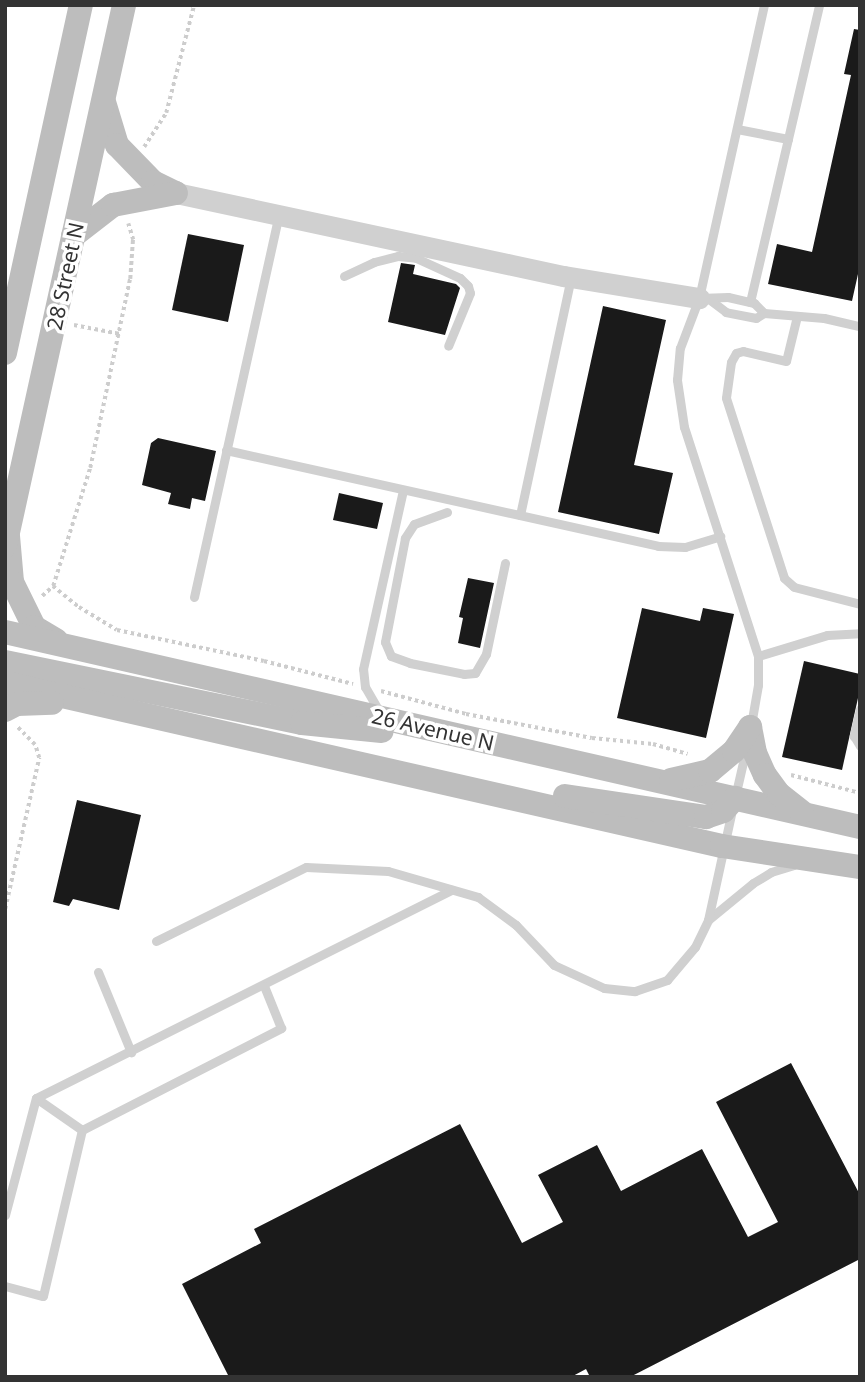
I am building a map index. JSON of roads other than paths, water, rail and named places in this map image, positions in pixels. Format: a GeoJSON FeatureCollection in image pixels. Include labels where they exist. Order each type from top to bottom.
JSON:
{"type":"FeatureCollection","features":[{"type":"Feature","properties":{"kind":"main road","name":"28 Street N"},"geometry":{"type":"LineString","coordinates":[[5,353],[81,5]]}},
{"type":"Feature","properties":{"kind":"main road","name":"28 Street N"},"geometry":{"type":"LineString","coordinates":[[62,645],[34,627],[12,582],[6,541],[124,5]]}},
{"type":"Feature","properties":{"kind":"main road"},"geometry":{"type":"LineString","coordinates":[[103,100],[117,145],[153,182],[176,193]]}},
{"type":"Feature","properties":{"kind":"main road"},"geometry":{"type":"LineString","coordinates":[[73,236],[113,205],[176,193]]}},
{"type":"Feature","properties":{"kind":"main road","name":"26 Avenue N"},"geometry":{"type":"LineString","coordinates":[[5,632],[860,827]]}},
{"type":"Feature","properties":{"kind":"main road"},"geometry":{"type":"LineString","coordinates":[[5,662],[302,723],[484,741]]}},
{"type":"Feature","properties":{"kind":"main road"},"geometry":{"type":"LineString","coordinates":[[5,683],[723,846],[860,867]]}},
{"type":"Feature","properties":{"kind":"main road"},"geometry":{"type":"LineString","coordinates":[[8,715],[17,704],[88,702]]}},
{"type":"Feature","properties":{"kind":"main road"},"geometry":{"type":"LineString","coordinates":[[660,781],[691,778],[713,769],[734,751],[750,727]]}},
{"type":"Feature","properties":{"kind":"main road"},"geometry":{"type":"LineString","coordinates":[[750,727],[754,753],[768,778],[779,794],[805,815]]}},
{"type":"Feature","properties":{"kind":"main road"},"geometry":{"type":"LineString","coordinates":[[413,776],[706,817],[723,811],[735,798]]}},
{"type":"Feature","properties":{"kind":"street"},"geometry":{"type":"LineString","coordinates":[[176,193],[571,278],[704,299]]}},
{"type":"Feature","properties":{"kind":"lane"},"geometry":{"type":"LineString","coordinates":[[156,941],[306,867],[388,871],[478,897],[516,925],[554,965],[604,988],[635,991],[667,980],[695,947],[708,920],[735,798],[758,685],[758,656],[684,427],[678,397],[680,348],[704,299],[764,5]]}},
{"type":"Feature","properties":{"kind":"lane"},"geometry":{"type":"LineString","coordinates":[[750,302],[819,5]]}},
{"type":"Feature","properties":{"kind":"lane"},"geometry":{"type":"LineString","coordinates":[[737,129],[788,139]]}},
{"type":"Feature","properties":{"kind":"lane"},"geometry":{"type":"LineString","coordinates":[[194,597],[279,215]]}},
{"type":"Feature","properties":{"kind":"lane"},"geometry":{"type":"LineString","coordinates":[[344,276],[374,262],[398,256],[416,258],[460,278],[468,286],[470,294],[448,346]]}},
{"type":"Feature","properties":{"kind":"lane"},"geometry":{"type":"LineString","coordinates":[[520,515],[571,278]]}},
{"type":"Feature","properties":{"kind":"lane"},"geometry":{"type":"LineString","coordinates":[[704,299],[728,297],[750,302],[764,313],[860,326]]}},
{"type":"Feature","properties":{"kind":"lane"},"geometry":{"type":"LineString","coordinates":[[704,299],[726,312],[756,318],[764,313]]}},
{"type":"Feature","properties":{"kind":"lane"},"geometry":{"type":"LineString","coordinates":[[797,316],[786,361],[743,351],[736,353],[731,362],[726,398],[784,578],[794,587],[860,604]]}},
{"type":"Feature","properties":{"kind":"lane"},"geometry":{"type":"LineString","coordinates":[[226,450],[668,547],[685,547],[720,536]]}},
{"type":"Feature","properties":{"kind":"lane"},"geometry":{"type":"LineString","coordinates":[[384,718],[365,687],[363,669],[403,490]]}},
{"type":"Feature","properties":{"kind":"lane"},"geometry":{"type":"LineString","coordinates":[[447,512],[414,524],[405,538],[385,642],[391,656],[410,663],[464,674],[475,673],[485,654],[505,564]]}},
{"type":"Feature","properties":{"kind":"lane"},"geometry":{"type":"LineString","coordinates":[[758,656],[792,643],[860,633]]}},
{"type":"Feature","properties":{"kind":"lane"},"geometry":{"type":"LineString","coordinates":[[860,709],[854,736],[860,746]]}},
{"type":"Feature","properties":{"kind":"lane"},"geometry":{"type":"LineString","coordinates":[[708,920],[771,872],[811,860]]}},
{"type":"Feature","properties":{"kind":"lane"},"geometry":{"type":"LineString","coordinates":[[5,1215],[36,1098],[452,890]]}},
{"type":"Feature","properties":{"kind":"lane"},"geometry":{"type":"LineString","coordinates":[[97,972],[131,1052]]}},
{"type":"Feature","properties":{"kind":"lane"},"geometry":{"type":"LineString","coordinates":[[5,1286],[43,1296],[82,1130],[281,1028],[264,986]]}},
{"type":"Feature","properties":{"kind":"lane"},"geometry":{"type":"LineString","coordinates":[[36,1098],[82,1130]]}}]}
